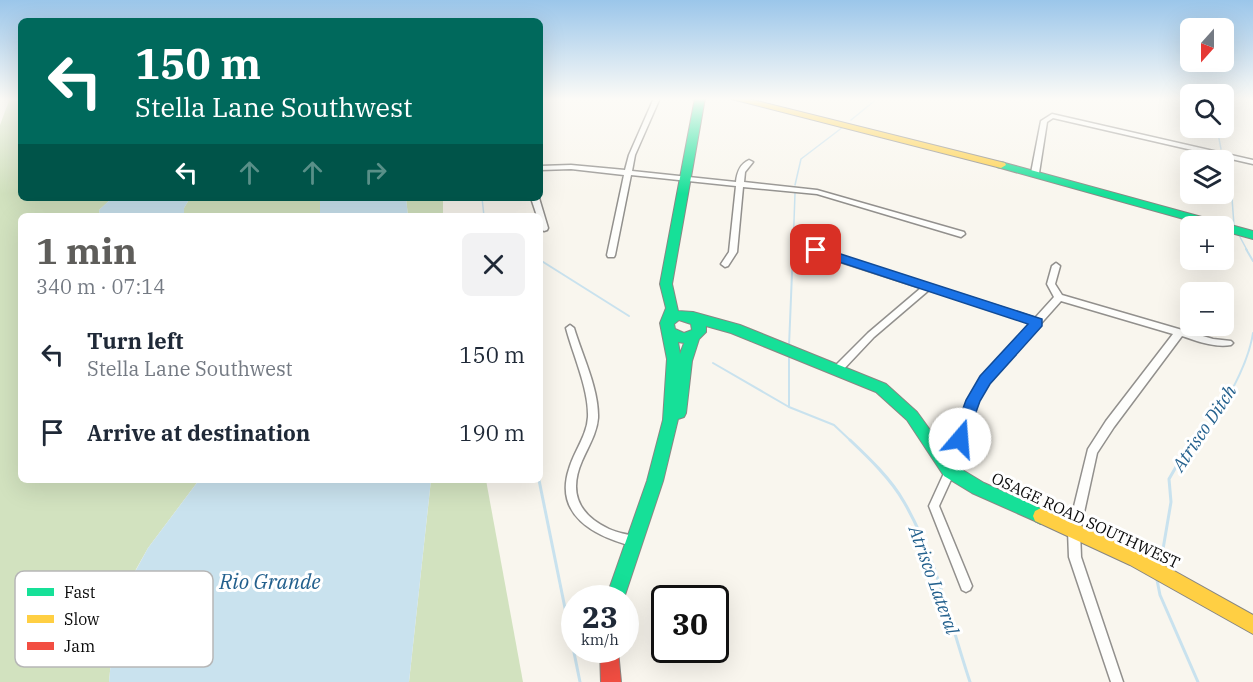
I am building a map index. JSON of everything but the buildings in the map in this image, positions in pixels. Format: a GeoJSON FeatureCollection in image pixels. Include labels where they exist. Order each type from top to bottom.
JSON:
{"type":"FeatureCollection","features":[{"type":"Feature","properties":{"kind":"street"},"geometry":{"type":"LineString","coordinates":[[611,255],[632,155],[643,130]]}},
{"type":"Feature","properties":{"kind":"street"},"geometry":{"type":"LineString","coordinates":[[657,471],[673,400],[675,358],[669,326],[672,308],[666,289],[694,130]]}},
{"type":"Feature","properties":{"kind":"street"},"geometry":{"type":"LineString","coordinates":[[869,130],[1035,173],[1253,235]]}},
{"type":"Feature","properties":{"kind":"street"},"geometry":{"type":"LineString","coordinates":[[1035,173],[1042,130]]}},
{"type":"Feature","properties":{"kind":"street"},"geometry":{"type":"LineString","coordinates":[[1114,130],[1253,162]]}},
{"type":"Feature","properties":{"kind":"street"},"geometry":{"type":"LineString","coordinates":[[725,264],[733,252],[742,169],[749,162]]}},
{"type":"Feature","properties":{"kind":"street"},"geometry":{"type":"LineString","coordinates":[[543,168],[571,166],[830,194],[961,234]]}},
{"type":"Feature","properties":{"kind":"street"},"geometry":{"type":"LineString","coordinates":[[816,250],[1038,322]]}},
{"type":"Feature","properties":{"kind":"street"},"geometry":{"type":"LineString","coordinates":[[1056,266],[1051,284],[1059,297],[1179,333],[1213,342],[1228,343]]}},
{"type":"Feature","properties":{"kind":"street"},"geometry":{"type":"LineString","coordinates":[[619,585],[657,471],[678,420],[684,386],[687,345],[699,324],[680,303],[670,275]]}},
{"type":"Feature","properties":{"kind":"street"},"geometry":{"type":"LineString","coordinates":[[838,369],[871,335],[927,287]]}},
{"type":"Feature","properties":{"kind":"street"},"geometry":{"type":"LineString","coordinates":[[966,586],[934,506],[950,471],[973,400],[985,380],[1059,297]]}},
{"type":"Feature","properties":{"kind":"street"},"geometry":{"type":"LineString","coordinates":[[669,326],[677,315],[692,316]]}},
{"type":"Feature","properties":{"kind":"street","name":"OSAGE ROAD SOUTHWEST"},"geometry":{"type":"LineString","coordinates":[[692,316],[735,329],[881,388],[903,405],[950,471],[978,488],[1136,559],[1253,625]]}},
{"type":"Feature","properties":{"kind":"street"},"geometry":{"type":"LineString","coordinates":[[669,326],[680,338],[694,336]]}},
{"type":"Feature","properties":{"kind":"street"},"geometry":{"type":"LineString","coordinates":[[570,328],[593,413],[590,431],[571,478],[572,502],[578,513],[593,527],[632,541]]}},
{"type":"Feature","properties":{"kind":"street","name":"OSAGE ROAD SOUTHWEST"},"geometry":{"type":"LineString","coordinates":[[694,336],[710,330],[721,330],[766,342]]}},
{"type":"Feature","properties":{"kind":"street"},"geometry":{"type":"LineString","coordinates":[[1118,682],[1075,557],[1074,531],[1092,453],[1110,424],[1179,333]]}},
{"type":"Feature","properties":{"kind":"street"},"geometry":{"type":"LineString","coordinates":[[610,663],[611,682]]}},
{"type":"Feature","properties":{"kind":"green space"},"geometry":{"type":"Polygon","coordinates":[[[0,130],[18,130],[18,201],[109,201],[99,210],[100,213],[18,213],[18,483],[197,483],[148,548],[135,571],[15,571],[15,667],[110,667],[109,682],[0,682],[0,130]]]}},
{"type":"Feature","properties":{"kind":"green space"},"geometry":{"type":"Polygon","coordinates":[[[188,201],[320,201],[320,213],[184,213],[188,201]]]}},
{"type":"Feature","properties":{"kind":"green space"},"geometry":{"type":"Polygon","coordinates":[[[406,201],[443,201],[443,213],[408,213],[406,201]]]}},
{"type":"Feature","properties":{"kind":"green space"},"geometry":{"type":"Polygon","coordinates":[[[431,483],[487,483],[523,682],[409,682],[431,483]]]}},
{"type":"Feature","properties":{"kind":"water"},"geometry":{"type":"Polygon","coordinates":[[[109,201],[188,201],[184,213],[100,213],[99,210],[109,201]]]}},
{"type":"Feature","properties":{"kind":"water"},"geometry":{"type":"Polygon","coordinates":[[[320,201],[406,201],[408,213],[320,213],[320,201]]]}},
{"type":"Feature","properties":{"kind":"water","name":"Rio Grande"},"geometry":{"type":"Polygon","coordinates":[[[197,483],[431,483],[409,682],[109,682],[110,667],[213,667],[213,571],[135,571],[148,548],[197,483]]]}},
{"type":"Feature","properties":{"kind":"waterway"},"geometry":{"type":"LineString","coordinates":[[795,185],[801,159],[839,130]]}},
{"type":"Feature","properties":{"kind":"waterway","name":"Atrisco Ditch"},"geometry":{"type":"LineString","coordinates":[[1219,138],[1221,149]]}},
{"type":"Feature","properties":{"kind":"waterway"},"geometry":{"type":"LineString","coordinates":[[793,250],[795,193]]}},
{"type":"Feature","properties":{"kind":"waterway"},"geometry":{"type":"LineString","coordinates":[[482,201],[484,213]]}},
{"type":"Feature","properties":{"kind":"waterway","name":"Atrisco Ditch"},"geometry":{"type":"LineString","coordinates":[[1232,204],[1233,216]]}},
{"type":"Feature","properties":{"kind":"waterway","name":"Atrisco Ditch"},"geometry":{"type":"LineString","coordinates":[[1240,237],[1247,250]]}},
{"type":"Feature","properties":{"kind":"waterway"},"geometry":{"type":"LineString","coordinates":[[789,346],[793,249]]}},
{"type":"Feature","properties":{"kind":"waterway","name":"Atrisco Ditch"},"geometry":{"type":"LineString","coordinates":[[1246,249],[1253,261]]}},
{"type":"Feature","properties":{"kind":"waterway"},"geometry":{"type":"LineString","coordinates":[[543,262],[629,316]]}},
{"type":"Feature","properties":{"kind":"waterway","name":"Atrisco Ditch"},"geometry":{"type":"LineString","coordinates":[[1198,441],[1232,390],[1245,361],[1253,333]]}},
{"type":"Feature","properties":{"kind":"waterway"},"geometry":{"type":"LineString","coordinates":[[789,358],[789,407]]}},
{"type":"Feature","properties":{"kind":"waterway","name":"Atrisco Lateral"},"geometry":{"type":"LineString","coordinates":[[713,363],[789,407]]}},
{"type":"Feature","properties":{"kind":"waterway","name":"Atrisco Lateral"},"geometry":{"type":"LineString","coordinates":[[789,407],[834,425],[851,441]]}},
{"type":"Feature","properties":{"kind":"waterway","name":"Atrisco Lateral"},"geometry":{"type":"LineString","coordinates":[[850,440],[893,485],[915,523],[942,590],[970,682]]}},
{"type":"Feature","properties":{"kind":"waterway","name":"Atrisco Ditch"},"geometry":{"type":"LineString","coordinates":[[1161,561],[1171,502],[1169,479],[1180,460],[1199,440]]}},
{"type":"Feature","properties":{"kind":"waterway"},"geometry":{"type":"LineString","coordinates":[[540,483],[580,682]]}},
{"type":"Feature","properties":{"kind":"waterway","name":"Atrisco Ditch"},"geometry":{"type":"LineString","coordinates":[[1157,580],[1160,595],[1198,682]]}},
{"type":"Feature","properties":{"kind":"traffic: fast"},"geometry":{"type":"LineString","coordinates":[[669,320],[672,308],[666,284],[694,130]]}},
{"type":"Feature","properties":{"kind":"traffic: fast"},"geometry":{"type":"LineString","coordinates":[[1001,165],[1253,235]]}},
{"type":"Feature","properties":{"kind":"traffic: fast"},"geometry":{"type":"LineString","coordinates":[[679,315],[687,316],[699,324],[699,332],[688,338],[680,338],[669,332],[667,323],[679,315]]}},
{"type":"Feature","properties":{"kind":"traffic: fast"},"geometry":{"type":"LineString","coordinates":[[693,317],[735,329],[881,388],[912,416],[950,471],[978,488],[1041,516]]}},
{"type":"Feature","properties":{"kind":"traffic: fast"},"geometry":{"type":"LineString","coordinates":[[620,585],[664,451],[674,390],[674,359],[669,332]]}},
{"type":"Feature","properties":{"kind":"traffic: fast"},"geometry":{"type":"LineString","coordinates":[[679,413],[685,361],[693,337]]}},
{"type":"Feature","properties":{"kind":"traffic: slow"},"geometry":{"type":"LineString","coordinates":[[860,130],[1001,165]]}},
{"type":"Feature","properties":{"kind":"traffic: slow"},"geometry":{"type":"LineString","coordinates":[[1041,516],[1136,559],[1253,625]]}},
{"type":"Feature","properties":{"kind":"traffic: jam"},"geometry":{"type":"LineString","coordinates":[[610,663],[611,682]]}},
{"type":"Feature","properties":{"kind":"route"},"geometry":{"type":"LineString","coordinates":[[816,250],[1038,322],[985,380],[973,400],[960,439]]}}]}
